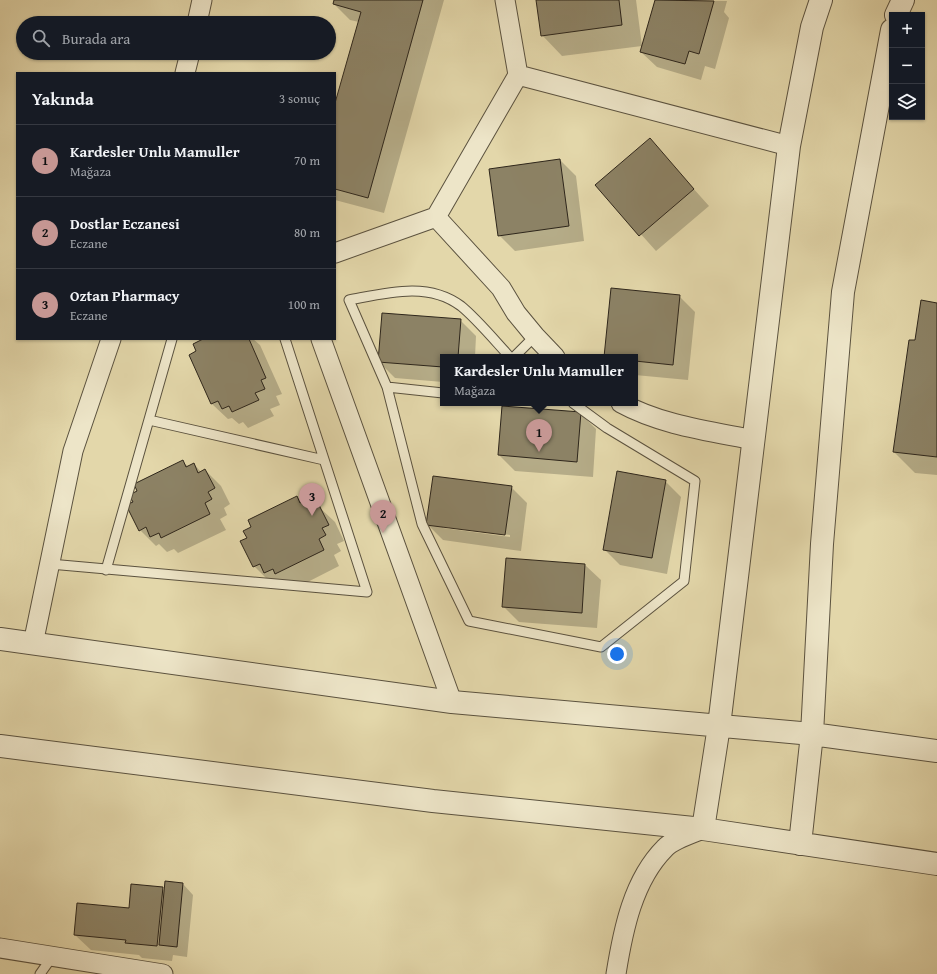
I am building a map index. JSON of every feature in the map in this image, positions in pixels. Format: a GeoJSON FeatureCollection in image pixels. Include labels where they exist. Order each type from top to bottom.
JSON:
{"type":"FeatureCollection","features":[{"type":"Feature","properties":{"kind":"street"},"geometry":{"type":"LineString","coordinates":[[199,16],[202,0]]}},
{"type":"Feature","properties":{"kind":"street"},"geometry":{"type":"LineString","coordinates":[[336,253],[436,217],[518,75],[505,0]]}},
{"type":"Feature","properties":{"kind":"street"},"geometry":{"type":"LineString","coordinates":[[703,829],[719,726],[789,146],[812,27],[821,0]]}},
{"type":"Feature","properties":{"kind":"street"},"geometry":{"type":"LineString","coordinates":[[897,12],[903,0]]}},
{"type":"Feature","properties":{"kind":"street"},"geometry":{"type":"LineString","coordinates":[[800,844],[812,734],[822,544],[843,292],[875,113],[889,45]]}},
{"type":"Feature","properties":{"kind":"street"},"geometry":{"type":"LineString","coordinates":[[185,72],[188,60]]}},
{"type":"Feature","properties":{"kind":"street"},"geometry":{"type":"LineString","coordinates":[[518,75],[789,146]]}},
{"type":"Feature","properties":{"kind":"street"},"geometry":{"type":"LineString","coordinates":[[436,217],[501,288],[516,313],[552,354]]}},
{"type":"Feature","properties":{"kind":"street"},"geometry":{"type":"LineString","coordinates":[[33,644],[73,451],[111,340]]}},
{"type":"Feature","properties":{"kind":"street"},"geometry":{"type":"LineString","coordinates":[[321,340],[452,702]]}},
{"type":"Feature","properties":{"kind":"street"},"geometry":{"type":"LineString","coordinates":[[628,406],[672,424],[754,440]]}},
{"type":"Feature","properties":{"kind":"street"},"geometry":{"type":"LineString","coordinates":[[0,639],[452,702],[812,734],[937,751]]}},
{"type":"Feature","properties":{"kind":"street"},"geometry":{"type":"LineString","coordinates":[[0,746],[433,800],[703,829],[937,864]]}},
{"type":"Feature","properties":{"kind":"street"},"geometry":{"type":"LineString","coordinates":[[616,974],[621,943],[642,878],[666,847],[703,829]]}},
{"type":"Feature","properties":{"kind":"street"},"geometry":{"type":"LineString","coordinates":[[0,948],[163,974]]}},
{"type":"Feature","properties":{"kind":"lane"},"geometry":{"type":"LineString","coordinates":[[507,354],[462,307],[436,294],[408,290],[349,300],[387,387],[422,524],[469,621],[601,647],[684,581],[695,481],[607,428],[577,406]]}},
{"type":"Feature","properties":{"kind":"lane"},"geometry":{"type":"LineString","coordinates":[[517,354],[535,336]]}},
{"type":"Feature","properties":{"kind":"lane"},"geometry":{"type":"LineString","coordinates":[[106,570],[172,340]]}},
{"type":"Feature","properties":{"kind":"lane"},"geometry":{"type":"LineString","coordinates":[[50,564],[367,592],[285,340]]}},
{"type":"Feature","properties":{"kind":"lane"},"geometry":{"type":"LineString","coordinates":[[387,387],[440,393]]}},
{"type":"Feature","properties":{"kind":"lane"},"geometry":{"type":"LineString","coordinates":[[149,420],[324,460]]}},
{"type":"Feature","properties":{"kind":"lane"},"geometry":{"type":"LineString","coordinates":[[40,974],[52,957]]}},
{"type":"Feature","properties":{"kind":"building"},"geometry":{"type":"Polygon","coordinates":[[[334,0],[423,0],[368,198],[336,189],[336,100],[361,12],[333,4],[334,0]]]}},
{"type":"Feature","properties":{"kind":"building"},"geometry":{"type":"Polygon","coordinates":[[[536,0],[619,0],[622,25],[541,36],[536,0]]]}},
{"type":"Feature","properties":{"kind":"building"},"geometry":{"type":"Polygon","coordinates":[[[655,0],[714,1],[699,54],[689,51],[685,64],[640,52],[655,0]]]}},
{"type":"Feature","properties":{"kind":"building"},"geometry":{"type":"Polygon","coordinates":[[[650,138],[694,189],[639,236],[595,185],[650,138]]]}},
{"type":"Feature","properties":{"kind":"building"},"geometry":{"type":"Polygon","coordinates":[[[560,159],[569,226],[498,236],[489,169],[560,159]]]}},
{"type":"Feature","properties":{"kind":"building"},"geometry":{"type":"Polygon","coordinates":[[[611,288],[680,295],[673,365],[638,361],[638,354],[604,354],[611,288]]]}},
{"type":"Feature","properties":{"kind":"building"},"geometry":{"type":"Polygon","coordinates":[[[921,300],[937,303],[937,457],[893,452],[909,340],[915,340],[921,300]]]}},
{"type":"Feature","properties":{"kind":"building"},"geometry":{"type":"Polygon","coordinates":[[[382,313],[461,319],[458,354],[440,354],[440,367],[378,362],[382,313]]]}},
{"type":"Feature","properties":{"kind":"building"},"geometry":{"type":"Polygon","coordinates":[[[201,340],[249,340],[266,378],[261,380],[265,389],[255,393],[259,400],[232,412],[229,406],[222,409],[218,401],[211,404],[189,355],[196,351],[193,344],[201,340]]]}},
{"type":"Feature","properties":{"kind":"building"},"geometry":{"type":"Polygon","coordinates":[[[502,406],[581,412],[577,462],[498,455],[502,406]]]}},
{"type":"Feature","properties":{"kind":"building"},"geometry":{"type":"Polygon","coordinates":[[[183,460],[186,467],[194,463],[198,473],[205,469],[215,488],[208,492],[212,499],[205,503],[210,514],[161,538],[159,533],[150,537],[146,527],[139,531],[126,505],[133,502],[129,495],[137,491],[134,484],[183,460]]]}},
{"type":"Feature","properties":{"kind":"building"},"geometry":{"type":"Polygon","coordinates":[[[617,471],[666,480],[652,558],[603,550],[617,471]]]}},
{"type":"Feature","properties":{"kind":"building"},"geometry":{"type":"Polygon","coordinates":[[[433,476],[512,486],[505,535],[426,525],[433,476]]]}},
{"type":"Feature","properties":{"kind":"building"},"geometry":{"type":"Polygon","coordinates":[[[297,496],[300,503],[308,499],[312,509],[319,505],[329,525],[322,528],[326,535],[319,539],[324,550],[275,574],[273,569],[264,573],[260,564],[253,567],[240,541],[247,538],[243,531],[251,527],[248,520],[297,496]]]}},
{"type":"Feature","properties":{"kind":"building"},"geometry":{"type":"Polygon","coordinates":[[[506,558],[585,564],[582,613],[502,607],[506,558]]]}},
{"type":"Feature","properties":{"kind":"building"},"geometry":{"type":"Polygon","coordinates":[[[165,881],[183,883],[177,947],[159,945],[165,881]]]}},
{"type":"Feature","properties":{"kind":"building"},"geometry":{"type":"Polygon","coordinates":[[[131,884],[163,887],[157,946],[125,943],[126,940],[74,935],[77,903],[129,908],[131,884]]]}},
{"type":"Feature","properties":{"kind":"place","name":"Kardesler Unlu Mamuller"},"geometry":{"type":"Point","coordinates":[539,452]}},
{"type":"Feature","properties":{"kind":"place","name":"Oztan Pharmacy"},"geometry":{"type":"Point","coordinates":[312,516]}},
{"type":"Feature","properties":{"kind":"place","name":"Dostlar Eczanesi"},"geometry":{"type":"Point","coordinates":[383,533]}}]}
